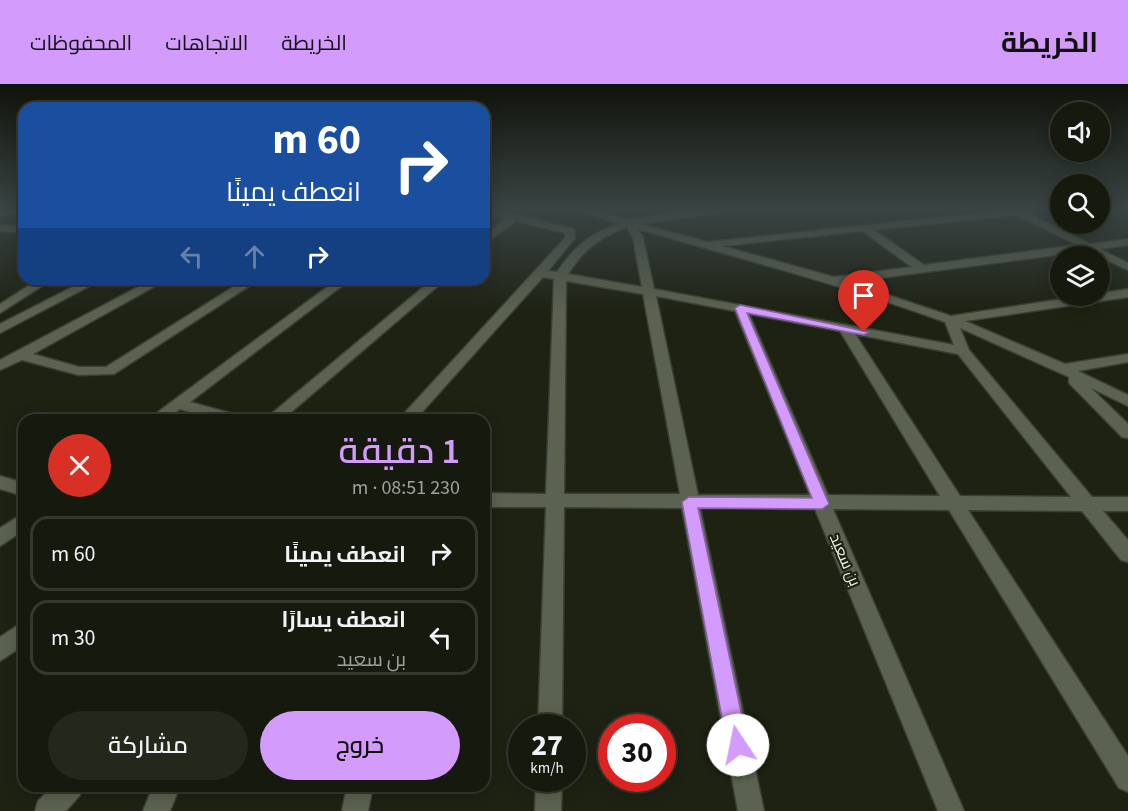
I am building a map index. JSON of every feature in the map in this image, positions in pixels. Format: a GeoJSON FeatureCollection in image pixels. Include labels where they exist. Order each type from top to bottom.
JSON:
{"type":"FeatureCollection","features":[{"type":"Feature","properties":{"kind":"street"},"geometry":{"type":"LineString","coordinates":[[411,414],[540,273],[563,244]]}},
{"type":"Feature","properties":{"kind":"street"},"geometry":{"type":"LineString","coordinates":[[550,714],[560,277],[587,244]]}},
{"type":"Feature","properties":{"kind":"street"},"geometry":{"type":"LineString","coordinates":[[639,244],[751,811]]}},
{"type":"Feature","properties":{"kind":"street"},"geometry":{"type":"LineString","coordinates":[[699,244],[832,281],[950,320],[1063,369],[1128,401]]}},
{"type":"Feature","properties":{"kind":"street"},"geometry":{"type":"LineString","coordinates":[[703,245],[713,244]]}},
{"type":"Feature","properties":{"kind":"street"},"geometry":{"type":"LineString","coordinates":[[887,244],[922,269]]}},
{"type":"Feature","properties":{"kind":"street"},"geometry":{"type":"LineString","coordinates":[[832,281],[1050,253]]}},
{"type":"Feature","properties":{"kind":"street"},"geometry":{"type":"LineString","coordinates":[[1110,258],[1128,267]]}},
{"type":"Feature","properties":{"kind":"street"},"geometry":{"type":"LineString","coordinates":[[540,273],[740,308],[963,351]]}},
{"type":"Feature","properties":{"kind":"street"},"geometry":{"type":"LineString","coordinates":[[0,309],[38,285]]}},
{"type":"Feature","properties":{"kind":"street"},"geometry":{"type":"LineString","coordinates":[[0,329],[85,285]]}},
{"type":"Feature","properties":{"kind":"street"},"geometry":{"type":"LineString","coordinates":[[1,364],[151,285]]}},
{"type":"Feature","properties":{"kind":"street"},"geometry":{"type":"LineString","coordinates":[[21,355],[88,373],[108,371],[244,285]]}},
{"type":"Feature","properties":{"kind":"street"},"geometry":{"type":"LineString","coordinates":[[163,414],[337,285]]}},
{"type":"Feature","properties":{"kind":"street"},"geometry":{"type":"LineString","coordinates":[[280,414],[433,285]]}},
{"type":"Feature","properties":{"kind":"street"},"geometry":{"type":"LineString","coordinates":[[950,320],[1128,293]]}},
{"type":"Feature","properties":{"kind":"street","name":"بن سعيد"},"geometry":{"type":"LineString","coordinates":[[740,308],[951,811]]}},
{"type":"Feature","properties":{"kind":"street"},"geometry":{"type":"LineString","coordinates":[[950,320],[963,351],[1128,554]]}},
{"type":"Feature","properties":{"kind":"street"},"geometry":{"type":"LineString","coordinates":[[844,328],[1128,779]]}},
{"type":"Feature","properties":{"kind":"street"},"geometry":{"type":"LineString","coordinates":[[1063,369],[1128,358]]}},
{"type":"Feature","properties":{"kind":"street"},"geometry":{"type":"LineString","coordinates":[[1063,369],[1128,433]]}},
{"type":"Feature","properties":{"kind":"street"},"geometry":{"type":"LineString","coordinates":[[177,403],[215,414]]}},
{"type":"Feature","properties":{"kind":"street"},"geometry":{"type":"LineString","coordinates":[[0,482],[18,488]]}},
{"type":"Feature","properties":{"kind":"street"},"geometry":{"type":"LineString","coordinates":[[490,500],[822,504],[1128,504]]}},
{"type":"Feature","properties":{"kind":"street"},"geometry":{"type":"LineString","coordinates":[[0,538],[18,524]]}},
{"type":"Feature","properties":{"kind":"street"},"geometry":{"type":"LineString","coordinates":[[0,651],[18,636]]}},
{"type":"Feature","properties":{"kind":"street"},"geometry":{"type":"LineString","coordinates":[[48,811],[65,792]]}},
{"type":"Feature","properties":{"kind":"street"},"geometry":{"type":"LineString","coordinates":[[156,811],[164,792]]}},
{"type":"Feature","properties":{"kind":"street"},"geometry":{"type":"LineString","coordinates":[[355,811],[359,792]]}},
{"type":"Feature","properties":{"kind":"street"},"geometry":{"type":"LineString","coordinates":[[548,811],[549,792]]}},
{"type":"Feature","properties":{"kind":"route"},"geometry":{"type":"LineString","coordinates":[[738,745],[689,502],[822,504],[740,308],[864,332]]}}]}
